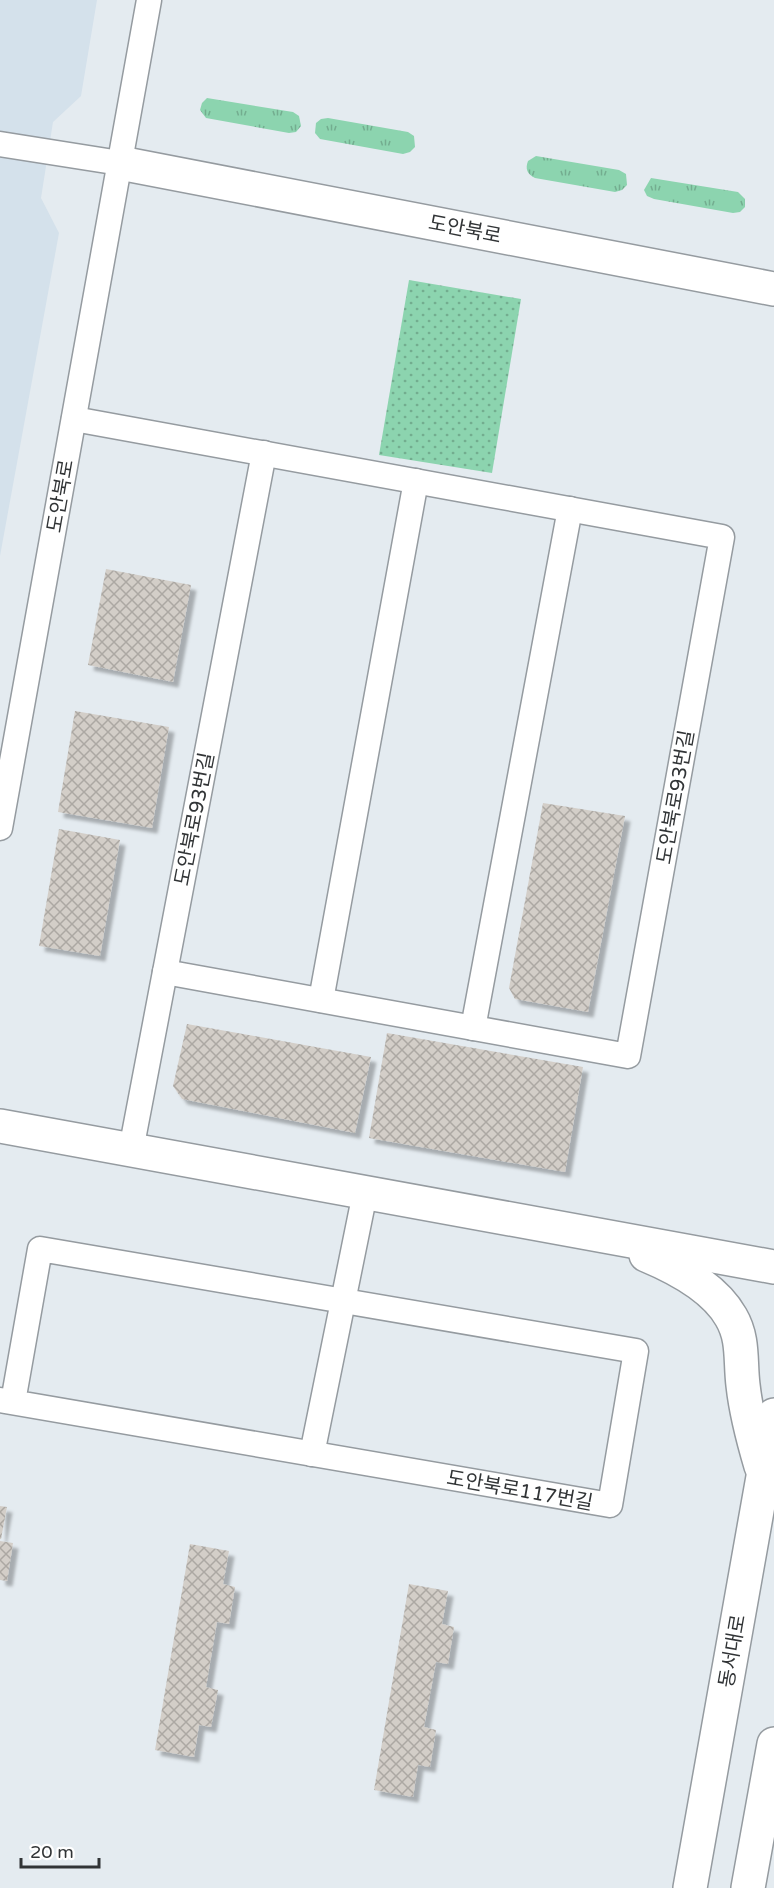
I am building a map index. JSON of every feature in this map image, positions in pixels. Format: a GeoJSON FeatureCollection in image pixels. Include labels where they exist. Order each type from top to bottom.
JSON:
{"type":"FeatureCollection","features":[{"type":"Feature","properties":{"kind":"street","name":"도안북로"},"geometry":{"type":"LineString","coordinates":[[0,828],[149,0]]}},
{"type":"Feature","properties":{"kind":"street"},"geometry":{"type":"LineString","coordinates":[[0,144],[120,163]]}},
{"type":"Feature","properties":{"kind":"street","name":"도안북로"},"geometry":{"type":"LineString","coordinates":[[120,163],[774,289]]}},
{"type":"Feature","properties":{"kind":"street","name":"도안북로93번길"},"geometry":{"type":"LineString","coordinates":[[74,419],[722,537],[628,1056],[165,972]]}},
{"type":"Feature","properties":{"kind":"street","name":"도안북로93번길"},"geometry":{"type":"LineString","coordinates":[[131,1150],[264,453]]}},
{"type":"Feature","properties":{"kind":"street"},"geometry":{"type":"LineString","coordinates":[[321,1000],[416,481]]}},
{"type":"Feature","properties":{"kind":"street"},"geometry":{"type":"LineString","coordinates":[[473,1028],[570,509]]}},
{"type":"Feature","properties":{"kind":"street"},"geometry":{"type":"LineString","coordinates":[[0,1126],[774,1268]]}},
{"type":"Feature","properties":{"kind":"street"},"geometry":{"type":"LineString","coordinates":[[312,1454],[365,1193]]}},
{"type":"Feature","properties":{"kind":"street"},"geometry":{"type":"LineString","coordinates":[[603,1236],[678,1268],[707,1290],[731,1316],[741,1344],[749,1427],[764,1476]]}},
{"type":"Feature","properties":{"kind":"street","name":"도안북로117번길"},"geometry":{"type":"LineString","coordinates":[[40,1249],[343,1301],[636,1352],[610,1505],[7,1401],[40,1249]]}},
{"type":"Feature","properties":{"kind":"street","name":"동서대로"},"geometry":{"type":"LineString","coordinates":[[690,1888],[774,1414]]}},
{"type":"Feature","properties":{"kind":"street"},"geometry":{"type":"LineString","coordinates":[[748,1888],[774,1744]]}},
{"type":"Feature","properties":{"kind":"shaded area"},"geometry":{"type":"Polygon","coordinates":[[[0,0],[97,0],[81,96],[53,122],[41,198],[59,233],[0,556],[0,0]]]}},
{"type":"Feature","properties":{"kind":"green space"},"geometry":{"type":"Polygon","coordinates":[[[207,98],[293,112],[299,116],[301,126],[296,132],[289,133],[206,118],[200,110],[207,98]]]}},
{"type":"Feature","properties":{"kind":"green space"},"geometry":{"type":"Polygon","coordinates":[[[328,118],[408,132],[414,136],[415,147],[403,154],[320,139],[315,133],[316,123],[328,118]]]}},
{"type":"Feature","properties":{"kind":"green space"},"geometry":{"type":"Polygon","coordinates":[[[536,156],[619,170],[626,174],[627,185],[615,192],[535,178],[528,173],[527,166],[528,161],[536,156]]]}},
{"type":"Feature","properties":{"kind":"green space"},"geometry":{"type":"Polygon","coordinates":[[[651,178],[738,192],[745,199],[745,207],[740,212],[733,213],[654,199],[647,196],[644,190],[651,178]]]}},
{"type":"Feature","properties":{"kind":"green space"},"geometry":{"type":"Polygon","coordinates":[[[409,280],[521,299],[492,473],[379,455],[409,280]]]}},
{"type":"Feature","properties":{"kind":"building"},"geometry":{"type":"Polygon","coordinates":[[[106,569],[191,585],[173,682],[88,665],[106,569]]]}},
{"type":"Feature","properties":{"kind":"building"},"geometry":{"type":"Polygon","coordinates":[[[75,711],[169,727],[152,828],[58,812],[75,711]]]}},
{"type":"Feature","properties":{"kind":"building"},"geometry":{"type":"Polygon","coordinates":[[[543,803],[625,816],[588,1012],[515,999],[509,988],[543,803]]]}},
{"type":"Feature","properties":{"kind":"building"},"geometry":{"type":"Polygon","coordinates":[[[59,829],[120,840],[100,956],[39,946],[59,829]]]}},
{"type":"Feature","properties":{"kind":"building"},"geometry":{"type":"Polygon","coordinates":[[[187,1024],[371,1057],[355,1133],[182,1099],[173,1086],[187,1024]]]}},
{"type":"Feature","properties":{"kind":"building"},"geometry":{"type":"Polygon","coordinates":[[[387,1033],[583,1067],[565,1172],[369,1138],[387,1033]]]}},
{"type":"Feature","properties":{"kind":"building"},"geometry":{"type":"Polygon","coordinates":[[[0,1506],[7,1507],[1,1539],[0,1539],[0,1506]]]}},
{"type":"Feature","properties":{"kind":"building"},"geometry":{"type":"Polygon","coordinates":[[[0,1541],[13,1543],[7,1581],[0,1580],[0,1541]]]}},
{"type":"Feature","properties":{"kind":"building"},"geometry":{"type":"Polygon","coordinates":[[[190,1544],[229,1551],[223,1584],[235,1587],[229,1624],[217,1622],[206,1687],[218,1690],[211,1727],[199,1725],[194,1757],[155,1750],[190,1544]]]}},
{"type":"Feature","properties":{"kind":"building"},"geometry":{"type":"Polygon","coordinates":[[[409,1584],[448,1591],[442,1624],[454,1627],[448,1664],[436,1662],[424,1727],[436,1730],[430,1767],[418,1765],[413,1797],[374,1790],[409,1584]]]}}]}
